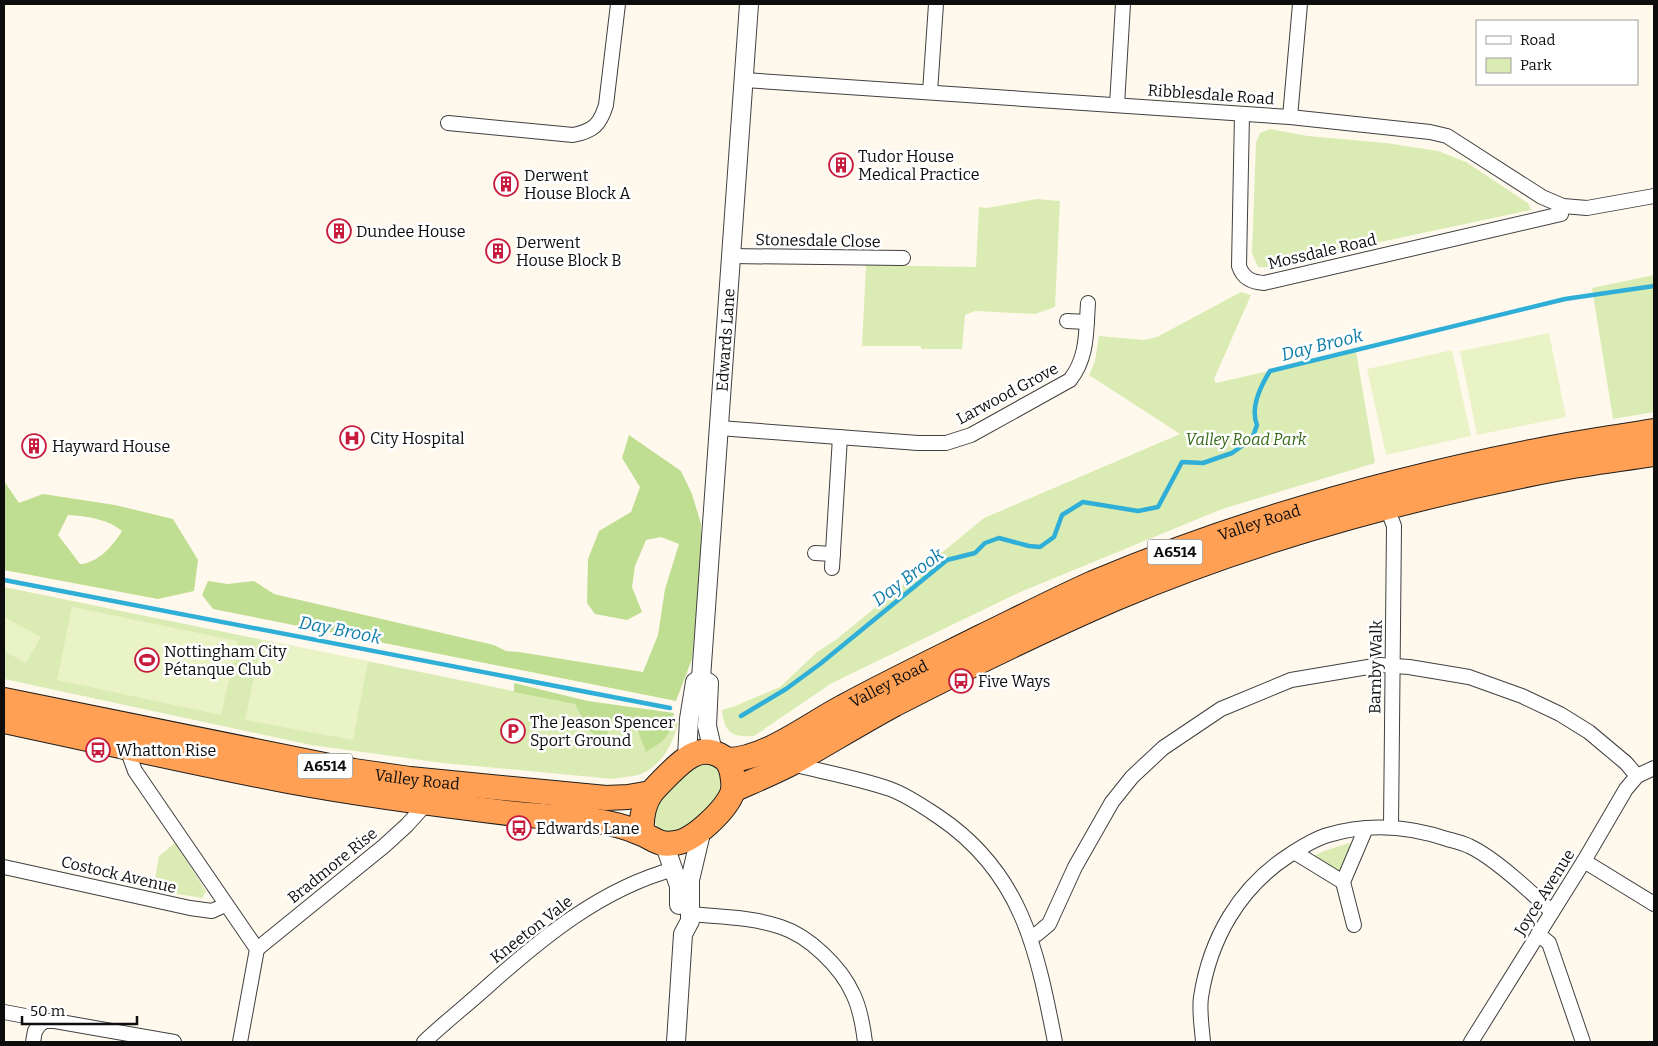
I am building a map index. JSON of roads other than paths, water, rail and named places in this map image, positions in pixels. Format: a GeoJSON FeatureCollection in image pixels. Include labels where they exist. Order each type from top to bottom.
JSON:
{"type":"FeatureCollection","features":[{"type":"Feature","properties":{"kind":"highway","name":"Valley Road"},"geometry":{"type":"LineString","coordinates":[[720,756],[740,760],[768,749],[843,707],[1008,624],[1092,584],[1155,558],[1291,512],[1367,490],[1504,458],[1654,431]]}},
{"type":"Feature","properties":{"kind":"highway","name":"Valley Road"},"geometry":{"type":"LineString","coordinates":[[733,790],[791,764],[832,739],[946,678],[1044,630],[1175,575],[1298,533],[1387,508],[1557,469],[1654,454]]}},
{"type":"Feature","properties":{"kind":"highway","name":"Valley Road"},"geometry":{"type":"LineString","coordinates":[[4,700],[288,781],[426,804],[606,822],[642,833]]}},
{"type":"Feature","properties":{"kind":"highway","name":"Valley Road"},"geometry":{"type":"LineString","coordinates":[[4,721],[127,736],[410,779],[606,798],[628,798],[651,793]]}},
{"type":"Feature","properties":{"kind":"highway","name":"A6514"},"geometry":{"type":"LineString","coordinates":[[687,757],[707,751],[720,756]]}},
{"type":"Feature","properties":{"kind":"highway"},"geometry":{"type":"LineString","coordinates":[[664,843],[676,843],[702,829],[728,802],[733,790],[732,769],[720,756]]}},
{"type":"Feature","properties":{"kind":"highway"},"geometry":{"type":"LineString","coordinates":[[642,833],[641,821],[643,811],[651,793],[687,757]]}},
{"type":"Feature","properties":{"kind":"highway","name":"A6514"},"geometry":{"type":"LineString","coordinates":[[642,833],[648,838],[664,843]]}},
{"type":"Feature","properties":{"kind":"street"},"geometry":{"type":"LineString","coordinates":[[448,123],[573,135],[586,132],[595,126],[603,116],[606,105],[618,4]]}},
{"type":"Feature","properties":{"kind":"street","name":"Edwards Lane"},"geometry":{"type":"LineString","coordinates":[[701,678],[749,4]]}},
{"type":"Feature","properties":{"kind":"street"},"geometry":{"type":"LineString","coordinates":[[930,92],[936,4]]}},
{"type":"Feature","properties":{"kind":"street"},"geometry":{"type":"LineString","coordinates":[[1118,105],[1123,4]]}},
{"type":"Feature","properties":{"kind":"street"},"geometry":{"type":"LineString","coordinates":[[1290,117],[1300,4]]}},
{"type":"Feature","properties":{"kind":"street","name":"Ribblesdale Road"},"geometry":{"type":"LineString","coordinates":[[744,80],[1290,117],[1430,132],[1447,136],[1542,197],[1563,206],[1587,208],[1654,196]]}},
{"type":"Feature","properties":{"kind":"street","name":"Mossdale Road"},"geometry":{"type":"LineString","coordinates":[[1242,114],[1239,266],[1242,274],[1256,282],[1264,283],[1560,214],[1563,206]]}},
{"type":"Feature","properties":{"kind":"street","name":"Stonesdale Close"},"geometry":{"type":"LineString","coordinates":[[731,256],[903,258]]}},
{"type":"Feature","properties":{"kind":"street","name":"Larwood Grove"},"geometry":{"type":"LineString","coordinates":[[719,428],[946,443],[971,435],[1070,380],[1084,357],[1088,303]]}},
{"type":"Feature","properties":{"kind":"street"},"geometry":{"type":"LineString","coordinates":[[1067,321],[1087,322]]}},
{"type":"Feature","properties":{"kind":"street"},"geometry":{"type":"LineString","coordinates":[[815,553],[832,561],[840,437]]}},
{"type":"Feature","properties":{"kind":"street","name":"Barnby Walk"},"geometry":{"type":"LineString","coordinates":[[1387,508],[1394,526],[1391,827]]}},
{"type":"Feature","properties":{"kind":"street"},"geometry":{"type":"LineString","coordinates":[[1030,936],[1037,934],[1049,924],[1075,867],[1112,802],[1132,777],[1162,748],[1221,709],[1291,680],[1380,665],[1469,677],[1522,696],[1560,714],[1589,732],[1626,763],[1637,776]]}},
{"type":"Feature","properties":{"kind":"street","name":"Edwards Lane"},"geometry":{"type":"LineString","coordinates":[[701,678],[709,683],[707,726],[720,756]]}},
{"type":"Feature","properties":{"kind":"street","name":"Edwards Lane"},"geometry":{"type":"LineString","coordinates":[[687,757],[689,719],[695,682],[701,678]]}},
{"type":"Feature","properties":{"kind":"street"},"geometry":{"type":"LineString","coordinates":[[127,736],[135,771],[257,949],[240,1042]]}},
{"type":"Feature","properties":{"kind":"street"},"geometry":{"type":"LineString","coordinates":[[791,764],[892,790],[924,807],[954,827],[975,846],[1008,886],[1030,936],[1042,979],[1054,1042]]}},
{"type":"Feature","properties":{"kind":"street","name":"Joyce Avenue"},"geometry":{"type":"LineString","coordinates":[[1471,1042],[1584,861],[1626,789],[1637,776],[1654,768]]}},
{"type":"Feature","properties":{"kind":"street","name":"Bradmore Rise"},"geometry":{"type":"LineString","coordinates":[[257,949],[384,846],[426,804]]}},
{"type":"Feature","properties":{"kind":"street"},"geometry":{"type":"LineString","coordinates":[[1203,1042],[1201,998],[1210,956],[1229,916],[1247,890],[1270,867],[1327,835],[1366,828],[1391,827],[1426,832],[1470,846],[1497,864],[1552,912]]}},
{"type":"Feature","properties":{"kind":"street"},"geometry":{"type":"LineString","coordinates":[[1354,925],[1343,882],[1366,828]]}},
{"type":"Feature","properties":{"kind":"street"},"geometry":{"type":"LineString","coordinates":[[683,934],[690,920],[690,880],[702,829]]}},
{"type":"Feature","properties":{"kind":"street"},"geometry":{"type":"LineString","coordinates":[[664,843],[680,886],[678,919],[683,934],[676,1042]]}},
{"type":"Feature","properties":{"kind":"street"},"geometry":{"type":"LineString","coordinates":[[1294,852],[1343,882]]}},
{"type":"Feature","properties":{"kind":"street"},"geometry":{"type":"LineString","coordinates":[[1584,861],[1654,904]]}},
{"type":"Feature","properties":{"kind":"street","name":"Costock Avenue"},"geometry":{"type":"LineString","coordinates":[[4,866],[212,912],[226,905]]}},
{"type":"Feature","properties":{"kind":"street","name":"Kneeton Vale"},"geometry":{"type":"LineString","coordinates":[[428,1041],[535,944],[565,921],[623,887],[655,874],[674,869]]}},
{"type":"Feature","properties":{"kind":"street"},"geometry":{"type":"LineString","coordinates":[[690,914],[746,919],[767,923],[783,928],[809,942],[835,966],[853,994],[864,1028],[865,1042]]}},
{"type":"Feature","properties":{"kind":"street"},"geometry":{"type":"LineString","coordinates":[[1538,934],[1549,943],[1584,1042]]}},
{"type":"Feature","properties":{"kind":"street"},"geometry":{"type":"LineString","coordinates":[[4,1012],[36,1018],[41,1023]]}},
{"type":"Feature","properties":{"kind":"street"},"geometry":{"type":"LineString","coordinates":[[33,1042],[35,1031],[41,1023],[46,1021],[174,1042]]}},
{"type":"Feature","properties":{"kind":"waterway","name":"Day Brook"},"geometry":{"type":"LineString","coordinates":[[741,716],[786,689],[820,664],[947,560],[975,553],[985,543],[999,538],[1040,547],[1054,537],[1062,515],[1083,502],[1138,511],[1158,507],[1182,462],[1203,463],[1232,453],[1252,439],[1257,425],[1255,405],[1270,371],[1565,299],[1654,286]]}},
{"type":"Feature","properties":{"kind":"waterway","name":"Day Brook"},"geometry":{"type":"LineString","coordinates":[[4,580],[670,708]]}},
{"type":"Feature","properties":{"kind":"place","name":"Tudor House Medical Practice"},"geometry":{"type":"Point","coordinates":[841,165]}},
{"type":"Feature","properties":{"kind":"place","name":"Derwent House Block A"},"geometry":{"type":"Point","coordinates":[506,184]}},
{"type":"Feature","properties":{"kind":"place","name":"Dundee House"},"geometry":{"type":"Point","coordinates":[339,231]}},
{"type":"Feature","properties":{"kind":"place","name":"Derwent House Block B"},"geometry":{"type":"Point","coordinates":[498,251]}},
{"type":"Feature","properties":{"kind":"place","name":"City Hospital"},"geometry":{"type":"Point","coordinates":[352,438]}},
{"type":"Feature","properties":{"kind":"place","name":"Hayward House"},"geometry":{"type":"Point","coordinates":[34,446]}},
{"type":"Feature","properties":{"kind":"place","name":"Nottingham City Pétanque Club"},"geometry":{"type":"Point","coordinates":[147,660]}},
{"type":"Feature","properties":{"kind":"place","name":"Five Ways"},"geometry":{"type":"Point","coordinates":[961,681]}},
{"type":"Feature","properties":{"kind":"place","name":"The Jeason Spencer Sport Ground"},"geometry":{"type":"Point","coordinates":[513,731]}},
{"type":"Feature","properties":{"kind":"place","name":"Whatton Rise"},"geometry":{"type":"Point","coordinates":[98,750]}},
{"type":"Feature","properties":{"kind":"place","name":"Edwards Lane"},"geometry":{"type":"Point","coordinates":[519,828]}},
{"type":"Feature","properties":{"kind":"park label","name":"Valley Road Park"},"geometry":{"type":"Point","coordinates":[1246,439]}}]}
